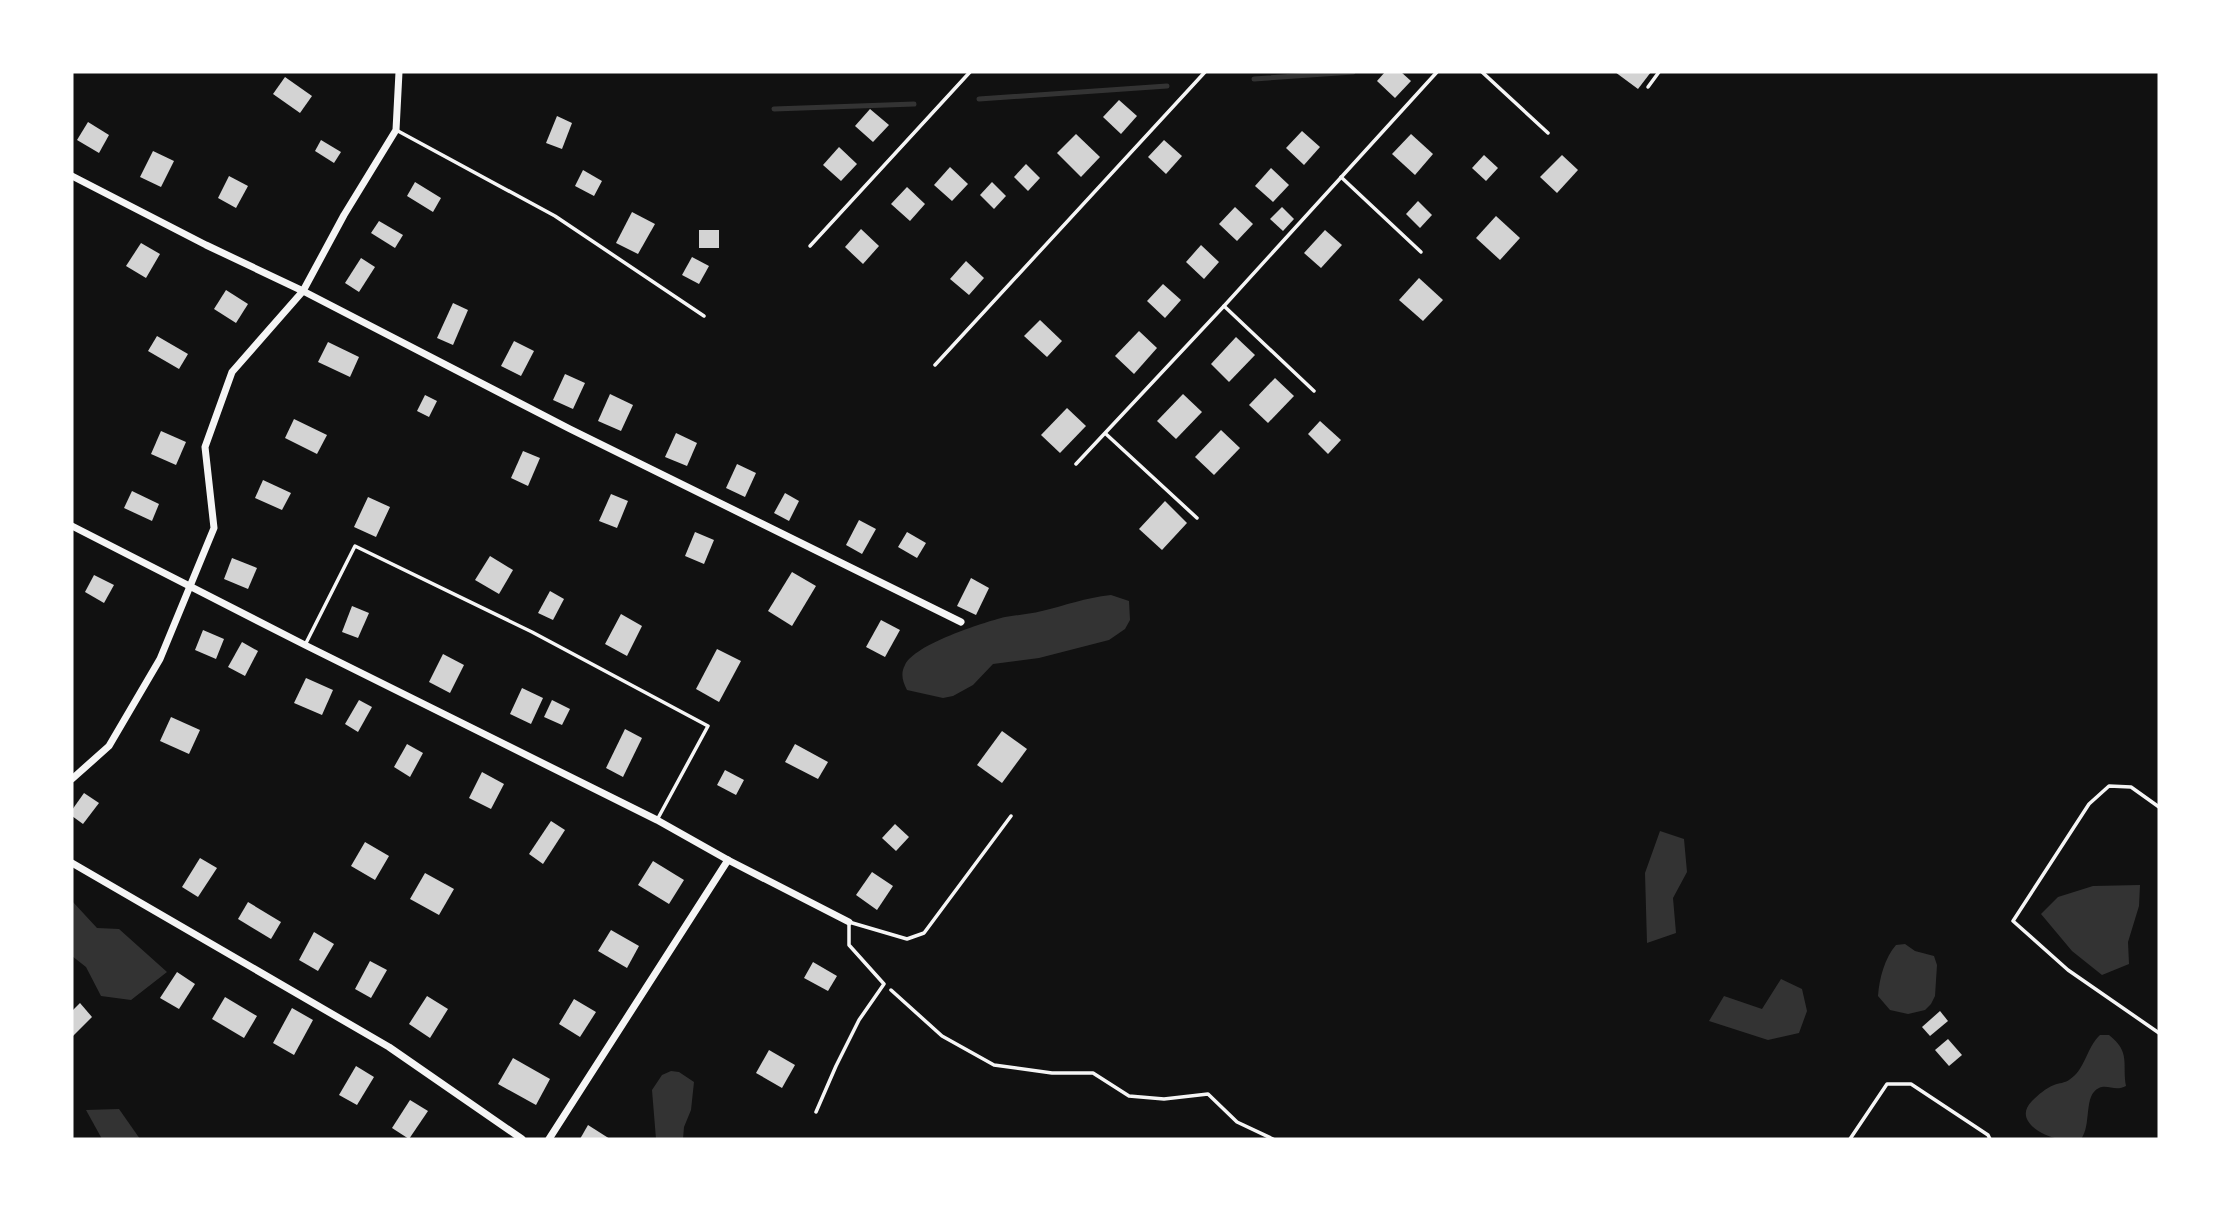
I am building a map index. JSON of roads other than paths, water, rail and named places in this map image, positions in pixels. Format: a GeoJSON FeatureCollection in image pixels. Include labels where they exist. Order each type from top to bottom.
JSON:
{"type":"FeatureCollection","features":[{"type":"Feature","properties":{"kind":"street"},"geometry":{"type":"LineString","coordinates":[[72,779],[109,746],[160,659],[214,528],[205,447],[232,372],[303,291],[344,215],[396,130],[399,72]]}},
{"type":"Feature","properties":{"kind":"street"},"geometry":{"type":"LineString","coordinates":[[72,176],[582,435],[961,622]]}},
{"type":"Feature","properties":{"kind":"street"},"geometry":{"type":"LineString","coordinates":[[72,526],[657,820],[849,922]]}},
{"type":"Feature","properties":{"kind":"street"},"geometry":{"type":"LineString","coordinates":[[549,1139],[728,860]]}},
{"type":"Feature","properties":{"kind":"street"},"geometry":{"type":"LineString","coordinates":[[72,863],[389,1047],[522,1139]]}},
{"type":"Feature","properties":{"kind":"lane"},"geometry":{"type":"LineString","coordinates":[[810,246],[970,72]]}},
{"type":"Feature","properties":{"kind":"lane"},"geometry":{"type":"LineString","coordinates":[[935,365],[1205,72]]}},
{"type":"Feature","properties":{"kind":"lane"},"geometry":{"type":"LineString","coordinates":[[1076,464],[1437,72]]}},
{"type":"Feature","properties":{"kind":"lane"},"geometry":{"type":"LineString","coordinates":[[1482,72],[1548,133]]}},
{"type":"Feature","properties":{"kind":"lane"},"geometry":{"type":"LineString","coordinates":[[1648,88],[1659,72]]}},
{"type":"Feature","properties":{"kind":"lane"},"geometry":{"type":"LineString","coordinates":[[396,130],[555,215],[704,316]]}},
{"type":"Feature","properties":{"kind":"lane"},"geometry":{"type":"LineString","coordinates":[[1341,177],[1420,251]]}},
{"type":"Feature","properties":{"kind":"lane"},"geometry":{"type":"LineString","coordinates":[[1224,306],[1314,391]]}},
{"type":"Feature","properties":{"kind":"lane"},"geometry":{"type":"LineString","coordinates":[[1105,434],[1197,518]]}},
{"type":"Feature","properties":{"kind":"lane"},"geometry":{"type":"LineString","coordinates":[[305,645],[355,546],[532,632],[708,726],[657,820]]}},
{"type":"Feature","properties":{"kind":"lane"},"geometry":{"type":"LineString","coordinates":[[2159,807],[2131,787],[2109,786],[2089,804],[2013,921],[2068,970],[2159,1033]]}},
{"type":"Feature","properties":{"kind":"lane"},"geometry":{"type":"LineString","coordinates":[[816,1112],[859,1020],[884,984],[849,945],[849,922],[907,939],[924,933],[1011,816]]}},
{"type":"Feature","properties":{"kind":"lane"},"geometry":{"type":"LineString","coordinates":[[1850,1139],[1887,1084],[1911,1084],[1988,1135],[1990,1139]]}},
{"type":"Feature","properties":{"kind":"waterway"},"geometry":{"type":"LineString","coordinates":[[1254,79],[1353,72]]}},
{"type":"Feature","properties":{"kind":"waterway"},"geometry":{"type":"LineString","coordinates":[[979,99],[1167,86]]}},
{"type":"Feature","properties":{"kind":"waterway"},"geometry":{"type":"LineString","coordinates":[[774,109],[914,104]]}}]}
